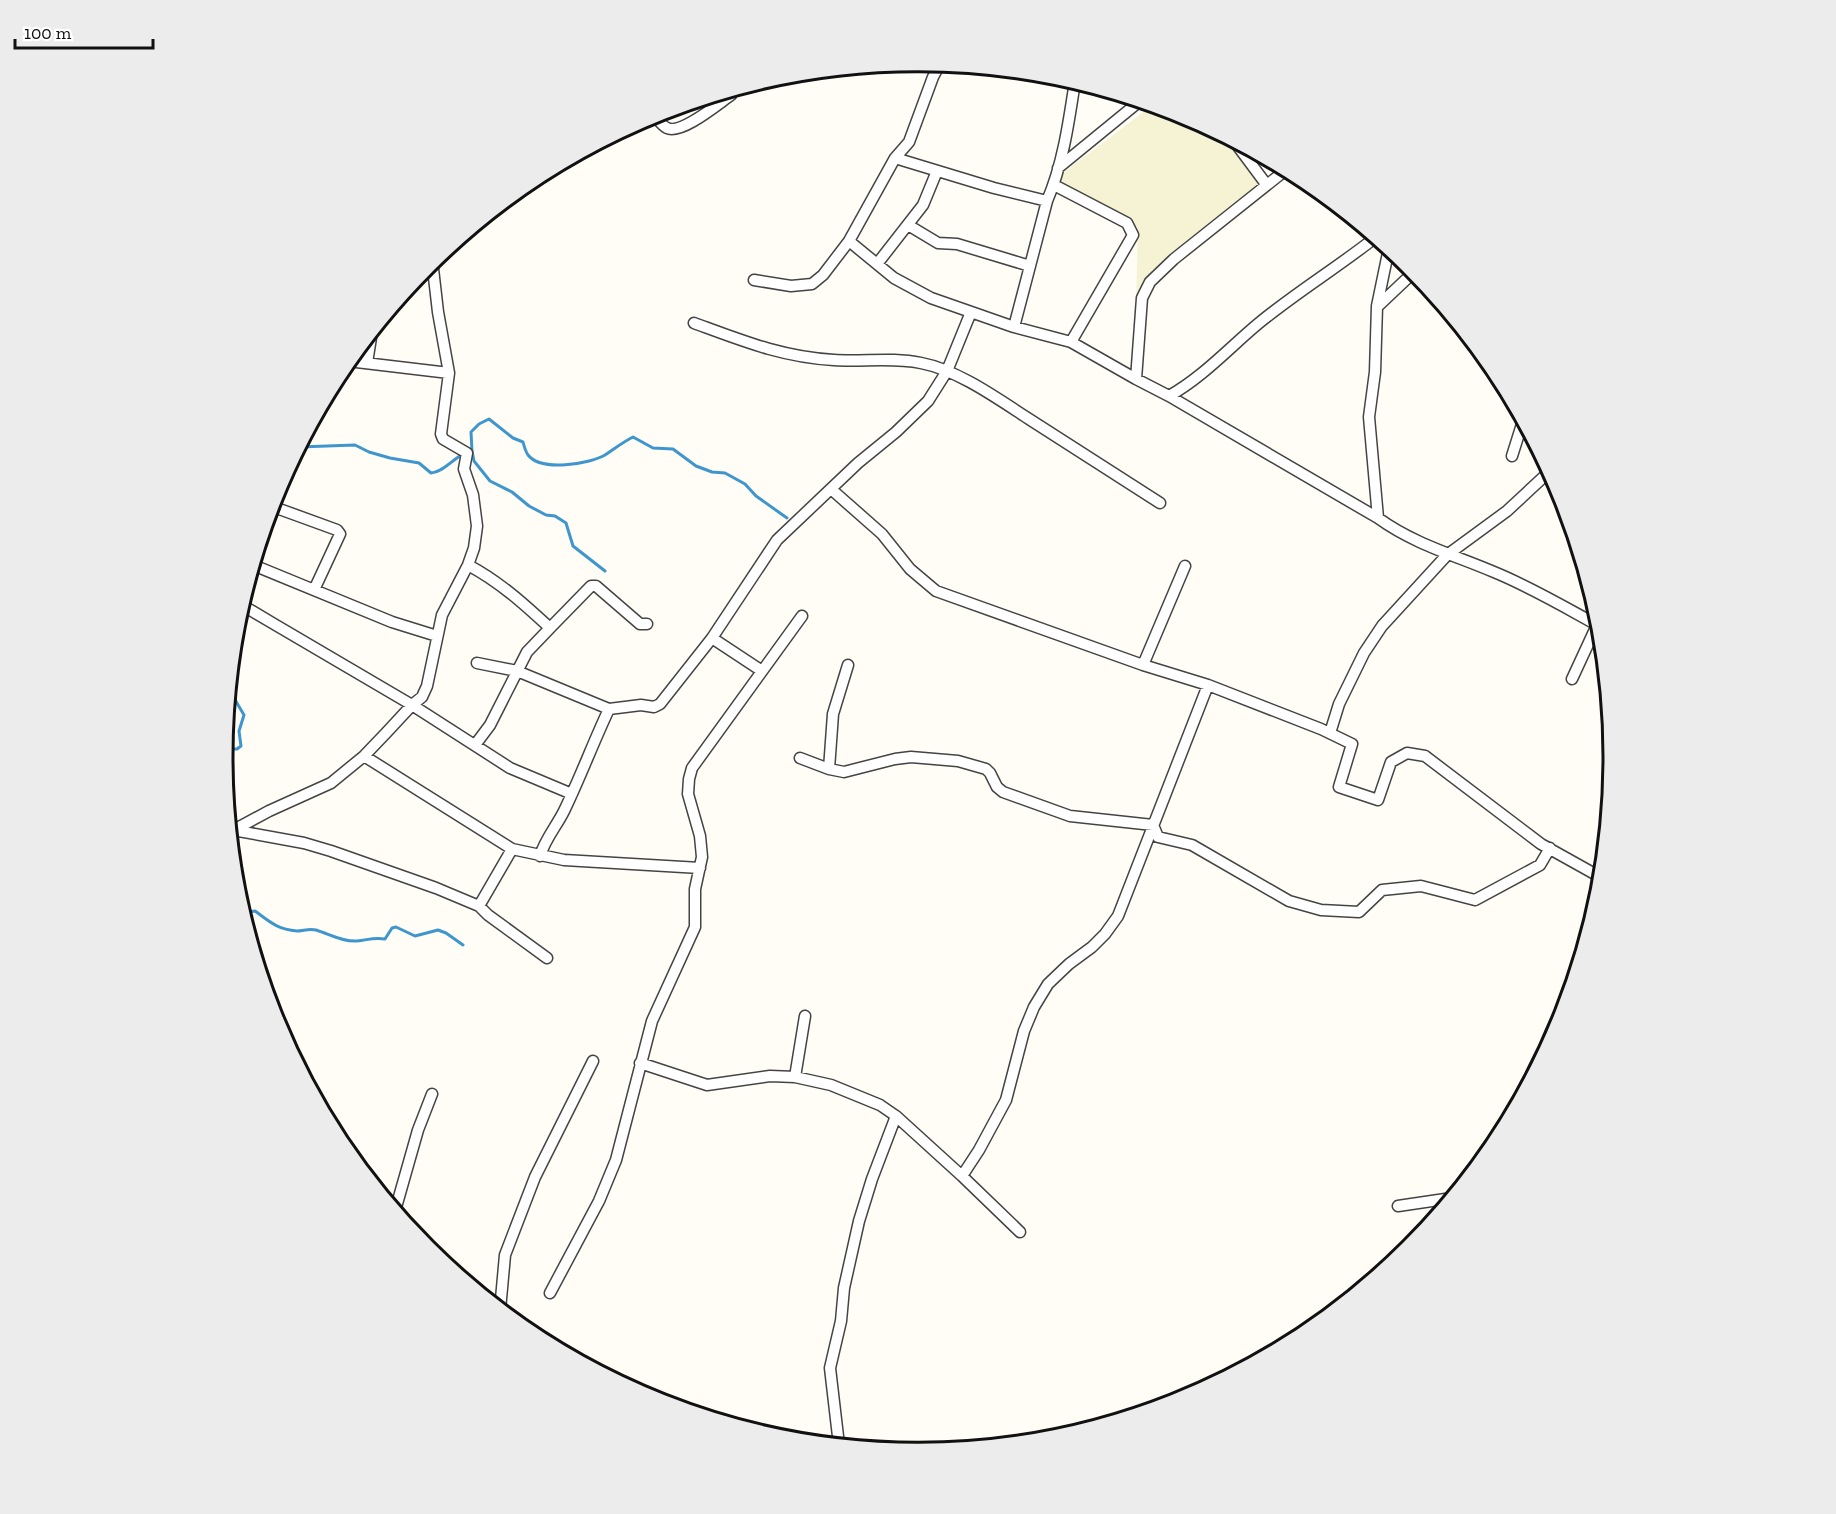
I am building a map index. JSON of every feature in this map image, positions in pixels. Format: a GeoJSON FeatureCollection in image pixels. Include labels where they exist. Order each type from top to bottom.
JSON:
{"type":"FeatureCollection","features":[{"type":"Feature","properties":{"kind":"street"},"geometry":{"type":"LineString","coordinates":[[754,280],[791,286],[812,284],[824,275],[849,241],[895,158],[909,142],[935,72]]}},
{"type":"Feature","properties":{"kind":"street"},"geometry":{"type":"LineString","coordinates":[[1014,327],[1047,201],[1054,185],[1074,90]]}},
{"type":"Feature","properties":{"kind":"street"},"geometry":{"type":"LineString","coordinates":[[661,122],[666,128],[677,130],[724,100]]}},
{"type":"Feature","properties":{"kind":"street"},"geometry":{"type":"LineString","coordinates":[[1058,168],[1133,107]]}},
{"type":"Feature","properties":{"kind":"street"},"geometry":{"type":"LineString","coordinates":[[1245,156],[1266,184]]}},
{"type":"Feature","properties":{"kind":"street"},"geometry":{"type":"LineString","coordinates":[[895,158],[994,188],[1047,201]]}},
{"type":"Feature","properties":{"kind":"street"},"geometry":{"type":"LineString","coordinates":[[877,264],[924,205],[937,171]]}},
{"type":"Feature","properties":{"kind":"street"},"geometry":{"type":"LineString","coordinates":[[1136,379],[1142,298],[1150,282],[1174,259],[1279,175]]}},
{"type":"Feature","properties":{"kind":"street"},"geometry":{"type":"LineString","coordinates":[[1054,185],[1128,223],[1133,235],[1071,342]]}},
{"type":"Feature","properties":{"kind":"street"},"geometry":{"type":"LineString","coordinates":[[908,225],[938,243],[957,244],[1030,266]]}},
{"type":"Feature","properties":{"kind":"street"},"geometry":{"type":"LineString","coordinates":[[849,241],[894,278],[930,298],[1014,327],[1071,342],[1169,396],[1378,518],[1397,532],[1446,555],[1497,573],[1590,621]]}},
{"type":"Feature","properties":{"kind":"street"},"geometry":{"type":"LineString","coordinates":[[1169,396],[1186,386],[1260,322],[1370,242]]}},
{"type":"Feature","properties":{"kind":"street"},"geometry":{"type":"LineString","coordinates":[[1378,518],[1369,417],[1375,372],[1377,306],[1387,258]]}},
{"type":"Feature","properties":{"kind":"street"},"geometry":{"type":"LineString","coordinates":[[237,828],[331,783],[364,756],[422,697],[427,686],[442,615],[468,566],[474,548],[477,526],[473,495],[464,469],[467,453],[443,439],[441,434],[449,373],[434,273]]}},
{"type":"Feature","properties":{"kind":"street"},"geometry":{"type":"LineString","coordinates":[[1377,306],[1407,278]]}},
{"type":"Feature","properties":{"kind":"street"},"geometry":{"type":"LineString","coordinates":[[477,663],[517,671],[609,709],[641,705],[654,707],[660,704],[712,638],[777,540],[928,401],[947,371],[971,312]]}},
{"type":"Feature","properties":{"kind":"street"},"geometry":{"type":"LineString","coordinates":[[694,323],[788,355],[836,360],[885,359],[921,363],[947,371],[995,398],[1160,503]]}},
{"type":"Feature","properties":{"kind":"street"},"geometry":{"type":"LineString","coordinates":[[367,363],[369,347]]}},
{"type":"Feature","properties":{"kind":"street"},"geometry":{"type":"LineString","coordinates":[[358,362],[449,373]]}},
{"type":"Feature","properties":{"kind":"street"},"geometry":{"type":"LineString","coordinates":[[1512,456],[1520,431]]}},
{"type":"Feature","properties":{"kind":"street"},"geometry":{"type":"LineString","coordinates":[[1330,733],[1339,704],[1364,653],[1382,626],[1446,555],[1507,511],[1543,478]]}},
{"type":"Feature","properties":{"kind":"street"},"geometry":{"type":"LineString","coordinates":[[831,489],[882,534],[910,569],[936,591],[1143,665],[1208,685],[1330,733],[1352,744],[1339,787],[1378,800],[1391,762],[1407,753],[1425,756],[1447,770],[1483,801],[1550,848],[1593,873]]}},
{"type":"Feature","properties":{"kind":"street"},"geometry":{"type":"LineString","coordinates":[[280,509],[337,530],[340,534],[315,590]]}},
{"type":"Feature","properties":{"kind":"street"},"geometry":{"type":"LineString","coordinates":[[468,566],[490,577],[510,591],[550,628]]}},
{"type":"Feature","properties":{"kind":"street"},"geometry":{"type":"LineString","coordinates":[[1143,665],[1185,566]]}},
{"type":"Feature","properties":{"kind":"street"},"geometry":{"type":"LineString","coordinates":[[259,569],[392,622],[437,636]]}},
{"type":"Feature","properties":{"kind":"street"},"geometry":{"type":"LineString","coordinates":[[475,745],[490,725],[527,652],[591,586],[596,586],[640,624],[647,624]]}},
{"type":"Feature","properties":{"kind":"street"},"geometry":{"type":"LineString","coordinates":[[249,609],[412,705],[510,768],[572,794]]}},
{"type":"Feature","properties":{"kind":"street"},"geometry":{"type":"LineString","coordinates":[[550,1293],[599,1201],[616,1160],[652,1021],[695,927],[695,889],[702,857],[700,836],[688,794],[689,779],[696,761],[802,616]]}},
{"type":"Feature","properties":{"kind":"street"},"geometry":{"type":"LineString","coordinates":[[712,638],[762,671]]}},
{"type":"Feature","properties":{"kind":"street"},"geometry":{"type":"LineString","coordinates":[[1572,679],[1592,639]]}},
{"type":"Feature","properties":{"kind":"street"},"geometry":{"type":"LineString","coordinates":[[829,770],[833,714],[848,665]]}},
{"type":"Feature","properties":{"kind":"street"},"geometry":{"type":"LineString","coordinates":[[962,1176],[1006,1100],[1023,1031],[1034,1007],[1048,984],[1099,940],[1118,916],[1208,685]]}},
{"type":"Feature","properties":{"kind":"street"},"geometry":{"type":"LineString","coordinates":[[540,856],[543,846],[558,823],[572,794],[609,709]]}},
{"type":"Feature","properties":{"kind":"street"},"geometry":{"type":"LineString","coordinates":[[364,756],[512,849],[564,860],[700,868]]}},
{"type":"Feature","properties":{"kind":"street"},"geometry":{"type":"LineString","coordinates":[[800,758],[829,770],[844,772],[911,757],[958,761],[986,769],[997,787],[1003,792],[1059,813],[1153,825]]}},
{"type":"Feature","properties":{"kind":"street"},"geometry":{"type":"LineString","coordinates":[[1153,825],[1158,837],[1192,845],[1289,901],[1321,910],[1359,912],[1382,890],[1421,886],[1475,900],[1540,865],[1550,848]]}},
{"type":"Feature","properties":{"kind":"street"},"geometry":{"type":"LineString","coordinates":[[237,832],[304,843],[436,888],[479,906],[547,958]]}},
{"type":"Feature","properties":{"kind":"street"},"geometry":{"type":"LineString","coordinates":[[479,906],[512,849]]}},
{"type":"Feature","properties":{"kind":"street"},"geometry":{"type":"LineString","coordinates":[[795,1077],[805,1016]]}},
{"type":"Feature","properties":{"kind":"street"},"geometry":{"type":"LineString","coordinates":[[501,1300],[505,1255],[536,1177],[594,1061]]}},
{"type":"Feature","properties":{"kind":"street"},"geometry":{"type":"LineString","coordinates":[[640,1063],[707,1085],[770,1076],[795,1077],[831,1085],[880,1105],[896,1116],[1020,1232]]}},
{"type":"Feature","properties":{"kind":"street"},"geometry":{"type":"LineString","coordinates":[[398,1202],[418,1130],[432,1094]]}},
{"type":"Feature","properties":{"kind":"street"},"geometry":{"type":"LineString","coordinates":[[838,1437],[830,1368],[841,1321],[844,1288],[859,1221],[896,1116]]}},
{"type":"Feature","properties":{"kind":"street"},"geometry":{"type":"LineString","coordinates":[[1398,1206],[1440,1200]]}},
{"type":"Feature","properties":{"kind":"shaded area"},"geometry":{"type":"Polygon","coordinates":[[[1145,111],[1180,124],[1232,149],[1259,184],[1143,283],[1136,306],[1138,227],[1060,181],[1063,173],[1145,111]]]}},
{"type":"Feature","properties":{"kind":"waterway"},"geometry":{"type":"LineString","coordinates":[[472,451],[471,432],[479,424],[489,419],[513,438],[523,442],[528,455],[534,460],[554,465],[598,458],[633,437],[653,448],[673,449],[696,466],[712,472],[725,473],[745,484],[756,496],[787,518]]}},
{"type":"Feature","properties":{"kind":"waterway"},"geometry":{"type":"LineString","coordinates":[[308,447],[355,445],[390,458],[419,463],[431,473],[440,470],[464,454]]}},
{"type":"Feature","properties":{"kind":"waterway"},"geometry":{"type":"LineString","coordinates":[[471,452],[474,461],[490,481],[512,492],[529,506],[566,523],[573,546],[605,571]]}},
{"type":"Feature","properties":{"kind":"waterway"},"geometry":{"type":"LineString","coordinates":[[233,749],[241,746],[239,731],[244,715],[235,700]]}},
{"type":"Feature","properties":{"kind":"waterway"},"geometry":{"type":"LineString","coordinates":[[251,912],[255,911],[284,929],[297,931],[313,929],[347,940],[385,939],[392,928],[396,927],[415,936],[438,930],[463,945]]}}]}
